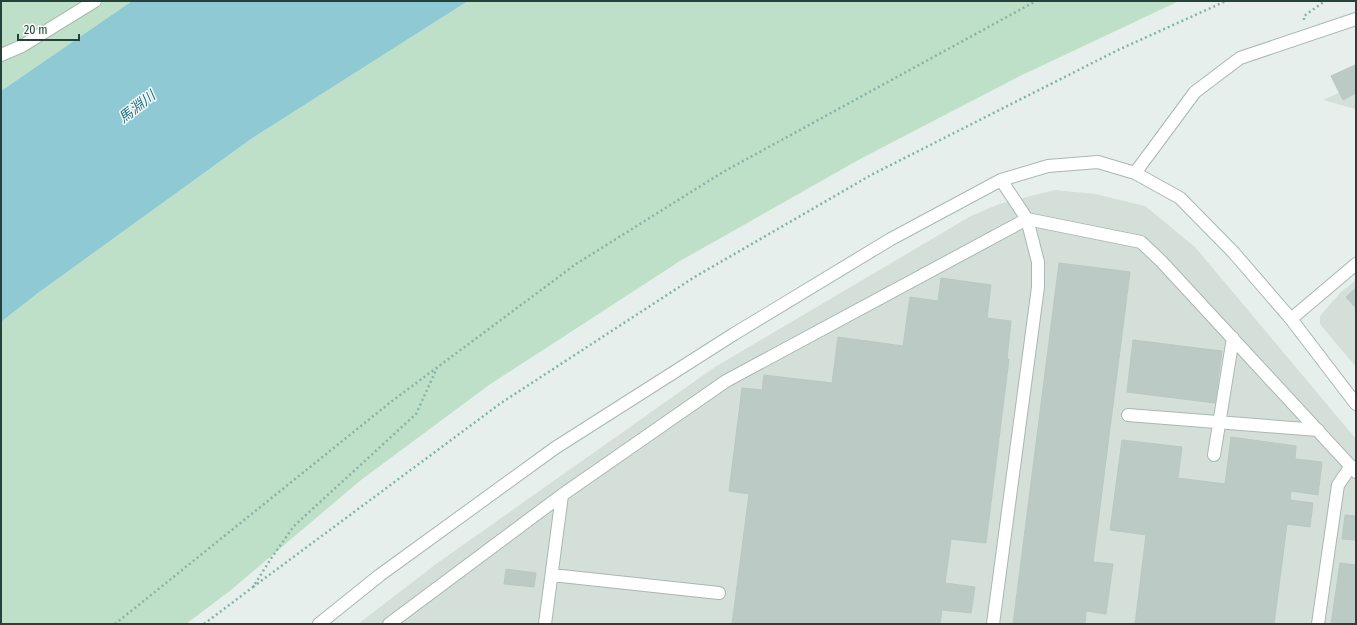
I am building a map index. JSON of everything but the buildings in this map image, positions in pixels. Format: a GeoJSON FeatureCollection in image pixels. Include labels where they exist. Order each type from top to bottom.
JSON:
{"type":"FeatureCollection","features":[{"type":"Feature","properties":{"kind":"street"},"geometry":{"type":"LineString","coordinates":[[1,56],[22,46],[95,1]]}},
{"type":"Feature","properties":{"kind":"street"},"geometry":{"type":"LineString","coordinates":[[1135,172],[1195,92],[1240,58],[1356,19]]}},
{"type":"Feature","properties":{"kind":"street"},"geometry":{"type":"LineString","coordinates":[[319,624],[380,575],[555,448],[734,334],[884,243],[1001,180],[1048,166],[1098,162],[1135,172],[1180,198],[1234,253],[1290,320],[1356,404]]}},
{"type":"Feature","properties":{"kind":"street"},"geometry":{"type":"LineString","coordinates":[[993,624],[1038,287],[1038,262],[1026,219],[1001,180]]}},
{"type":"Feature","properties":{"kind":"street"},"geometry":{"type":"LineString","coordinates":[[389,624],[562,494],[726,381],[1026,219],[1142,242],[1233,338],[1353,469],[1338,485],[1318,624]]}},
{"type":"Feature","properties":{"kind":"street"},"geometry":{"type":"LineString","coordinates":[[1290,320],[1356,264]]}},
{"type":"Feature","properties":{"kind":"street"},"geometry":{"type":"LineString","coordinates":[[1214,455],[1233,338]]}},
{"type":"Feature","properties":{"kind":"street"},"geometry":{"type":"LineString","coordinates":[[1128,415],[1318,430]]}},
{"type":"Feature","properties":{"kind":"street"},"geometry":{"type":"LineString","coordinates":[[545,624],[562,494]]}},
{"type":"Feature","properties":{"kind":"street"},"geometry":{"type":"LineString","coordinates":[[552,575],[719,593]]}},
{"type":"Feature","properties":{"kind":"path"},"geometry":{"type":"LineString","coordinates":[[115,624],[386,406],[576,264],[723,172],[1036,1]]}},
{"type":"Feature","properties":{"kind":"path"},"geometry":{"type":"LineString","coordinates":[[204,624],[501,403],[693,278],[871,174],[1118,50],[1226,1]]}},
{"type":"Feature","properties":{"kind":"path"},"geometry":{"type":"LineString","coordinates":[[253,587],[294,526],[416,414],[437,368]]}},
{"type":"Feature","properties":{"kind":"shaded area"},"geometry":{"type":"Polygon","coordinates":[[[1356,85],[1356,109],[1323,100],[1356,85]]]}},
{"type":"Feature","properties":{"kind":"shaded area"},"geometry":{"type":"Polygon","coordinates":[[[1055,190],[1095,194],[1145,206],[1195,247],[1356,439],[1356,624],[358,624],[436,564],[715,367],[971,216],[999,204],[1055,190]]]}},
{"type":"Feature","properties":{"kind":"shaded area"},"geometry":{"type":"Polygon","coordinates":[[[1356,280],[1356,367],[1320,324],[1320,316],[1340,293],[1356,280]]]}},
{"type":"Feature","properties":{"kind":"green space"},"geometry":{"type":"Polygon","coordinates":[[[1,1],[132,1],[1,91],[1,1]]]}},
{"type":"Feature","properties":{"kind":"green space"},"geometry":{"type":"Polygon","coordinates":[[[468,1],[1179,1],[1020,76],[862,158],[680,261],[489,385],[361,480],[231,590],[186,624],[1,624],[1,322],[38,293],[251,139],[468,1]]]}},
{"type":"Feature","properties":{"kind":"water","name":"馬淵川"},"geometry":{"type":"Polygon","coordinates":[[[132,1],[468,1],[251,139],[38,293],[1,322],[1,91],[132,1]]]}}]}
